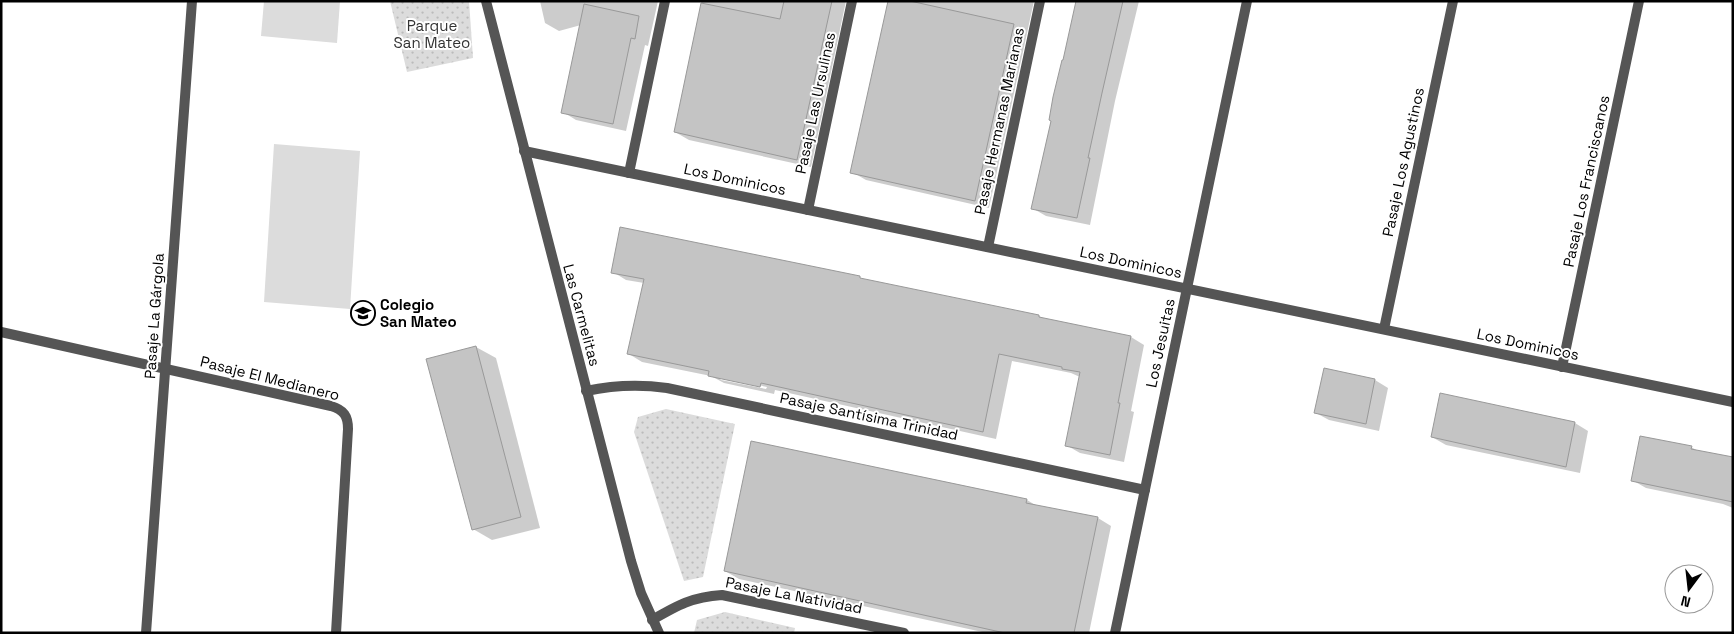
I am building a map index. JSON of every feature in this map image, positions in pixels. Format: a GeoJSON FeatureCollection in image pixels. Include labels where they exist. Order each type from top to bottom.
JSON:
{"type":"FeatureCollection","features":[{"type":"Feature","properties":{"kind":"street","name":"Pasaje La Gárgola"},"geometry":{"type":"LineString","coordinates":[[146,633],[192,1]]}},
{"type":"Feature","properties":{"kind":"street","name":"Las Carmelitas"},"geometry":{"type":"LineString","coordinates":[[486,1],[631,561],[641,593],[659,633]]}},
{"type":"Feature","properties":{"kind":"street"},"geometry":{"type":"LineString","coordinates":[[629,173],[665,1]]}},
{"type":"Feature","properties":{"kind":"street","name":"Pasaje Las Ursulinas"},"geometry":{"type":"LineString","coordinates":[[808,210],[852,1]]}},
{"type":"Feature","properties":{"kind":"street","name":"Pasaje Hermanas Marianas"},"geometry":{"type":"LineString","coordinates":[[988,248],[1040,1]]}},
{"type":"Feature","properties":{"kind":"street","name":"Los Jesuitas"},"geometry":{"type":"LineString","coordinates":[[1115,633],[1247,1]]}},
{"type":"Feature","properties":{"kind":"street","name":"Pasaje Los Agustinos"},"geometry":{"type":"LineString","coordinates":[[1384,329],[1453,1]]}},
{"type":"Feature","properties":{"kind":"street","name":"Pasaje Los Franciscanos"},"geometry":{"type":"LineString","coordinates":[[1562,367],[1639,1]]}},
{"type":"Feature","properties":{"kind":"street","name":"Los Dominicos"},"geometry":{"type":"LineString","coordinates":[[524,151],[1733,402]]}},
{"type":"Feature","properties":{"kind":"street","name":"Pasaje El Medianero"},"geometry":{"type":"LineString","coordinates":[[1,332],[331,406],[339,408],[345,413],[348,429],[336,633]]}},
{"type":"Feature","properties":{"kind":"street","name":"Pasaje Santísima Trinidad"},"geometry":{"type":"LineString","coordinates":[[586,391],[625,385],[667,388],[1145,490]]}},
{"type":"Feature","properties":{"kind":"street","name":"Pasaje La Natividad"},"geometry":{"type":"LineString","coordinates":[[652,620],[690,600],[705,596],[722,595],[904,633]]}},
{"type":"Feature","properties":{"kind":"green space"},"geometry":{"type":"Polygon","coordinates":[[[264,1],[340,1],[337,43],[261,36],[264,1]]]}},
{"type":"Feature","properties":{"kind":"green space","name":"Parque San Mateo"},"geometry":{"type":"Polygon","coordinates":[[[390,1],[469,1],[473,58],[407,72],[390,1]]]}},
{"type":"Feature","properties":{"kind":"green space"},"geometry":{"type":"Polygon","coordinates":[[[274,144],[360,151],[350,309],[264,302],[274,144]]]}},
{"type":"Feature","properties":{"kind":"green space"},"geometry":{"type":"Polygon","coordinates":[[[666,409],[735,424],[703,577],[684,581],[634,432],[638,417],[666,409]]]}},
{"type":"Feature","properties":{"kind":"green space"},"geometry":{"type":"Polygon","coordinates":[[[725,612],[795,628],[794,633],[694,633],[697,620],[725,612]]]}},
{"type":"Feature","properties":{"kind":"building"},"geometry":{"type":"Polygon","coordinates":[[[784,1],[832,1],[797,160],[674,132],[701,3],[780,19],[784,1]]]}},
{"type":"Feature","properties":{"kind":"building"},"geometry":{"type":"Polygon","coordinates":[[[888,1],[910,1],[1014,24],[975,201],[850,173],[888,1]]]}},
{"type":"Feature","properties":{"kind":"building"},"geometry":{"type":"Polygon","coordinates":[[[1076,1],[1123,1],[1088,158],[1090,158],[1077,218],[1031,209],[1051,121],[1049,120],[1053,97],[1076,1]]]}},
{"type":"Feature","properties":{"kind":"building"},"geometry":{"type":"Polygon","coordinates":[[[584,4],[639,16],[635,39],[631,38],[613,124],[561,113],[584,4]]]}},
{"type":"Feature","properties":{"kind":"building"},"geometry":{"type":"Polygon","coordinates":[[[620,227],[860,276],[860,278],[1131,336],[1110,455],[1065,446],[1080,372],[1062,369],[1062,367],[999,354],[983,432],[761,383],[760,387],[708,376],[709,371],[627,354],[644,279],[611,273],[620,227]]]}},
{"type":"Feature","properties":{"kind":"building"},"geometry":{"type":"Polygon","coordinates":[[[476,346],[521,517],[472,530],[426,359],[476,346]]]}},
{"type":"Feature","properties":{"kind":"building"},"geometry":{"type":"Polygon","coordinates":[[[1324,368],[1375,379],[1366,424],[1314,413],[1324,368]]]}},
{"type":"Feature","properties":{"kind":"building"},"geometry":{"type":"Polygon","coordinates":[[[1440,393],[1575,422],[1566,467],[1431,437],[1440,393]]]}},
{"type":"Feature","properties":{"kind":"building"},"geometry":{"type":"Polygon","coordinates":[[[1640,436],[1692,446],[1691,449],[1733,457],[1733,502],[1631,481],[1640,436]]]}},
{"type":"Feature","properties":{"kind":"building"},"geometry":{"type":"Polygon","coordinates":[[[751,441],[1027,499],[1026,503],[1098,517],[1074,633],[1005,633],[724,571],[751,441]]]}},
{"type":"Feature","properties":{"kind":"place","name":"Colegio San Mateo"},"geometry":{"type":"Point","coordinates":[363,313]}}]}
